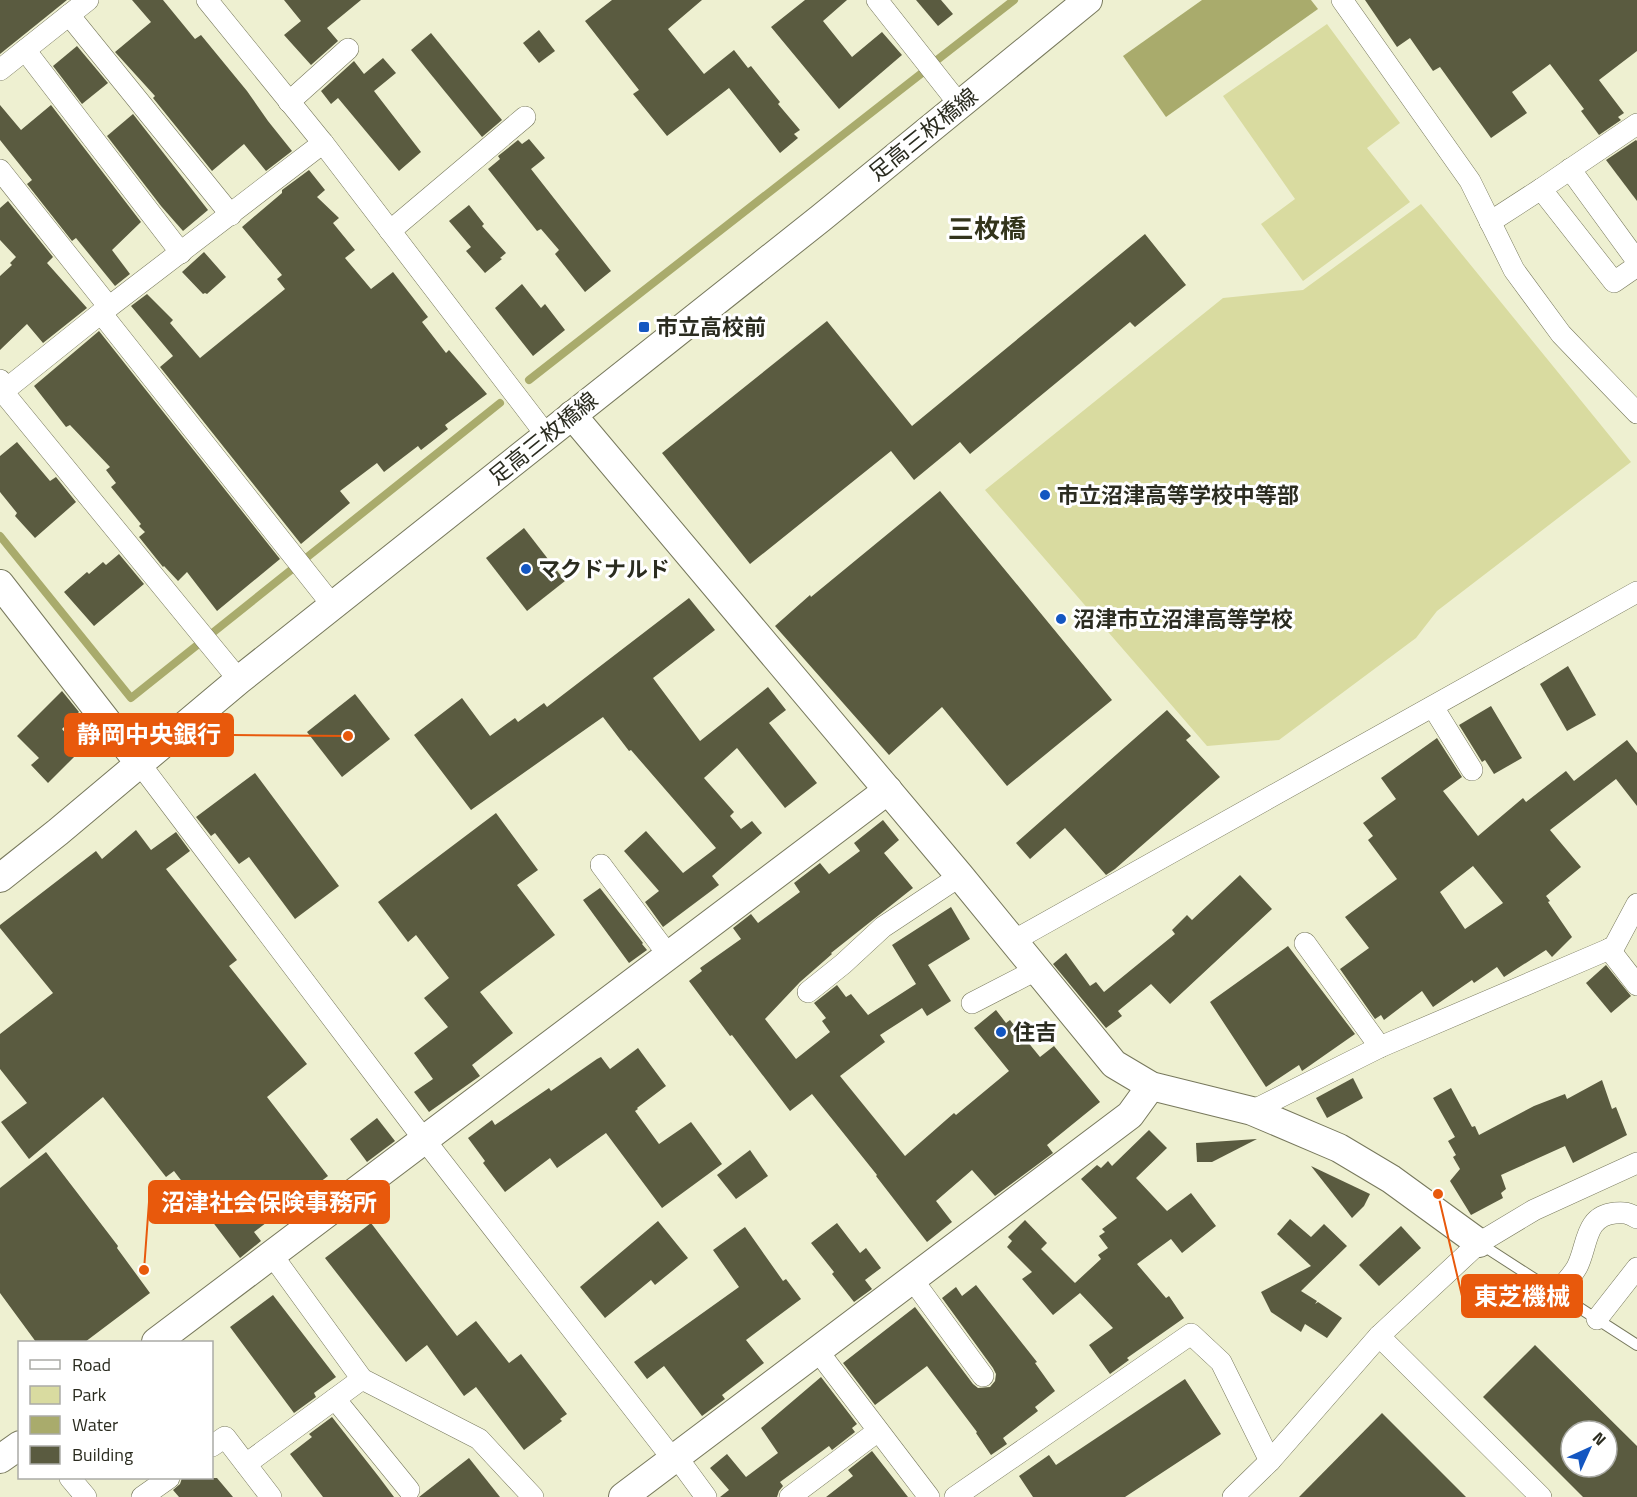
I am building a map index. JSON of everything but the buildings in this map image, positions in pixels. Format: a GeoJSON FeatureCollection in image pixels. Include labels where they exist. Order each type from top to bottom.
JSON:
{"type":"FeatureCollection","features":[{"type":"Feature","properties":{"kind":"street"},"geometry":{"type":"LineString","coordinates":[[0,70],[88,0]]}},
{"type":"Feature","properties":{"kind":"street"},"geometry":{"type":"LineString","coordinates":[[207,0],[323,143],[547,436]]}},
{"type":"Feature","properties":{"kind":"street"},"geometry":{"type":"LineString","coordinates":[[876,0],[959,104]]}},
{"type":"Feature","properties":{"kind":"street","name":"足高三枚橋線"},"geometry":{"type":"LineString","coordinates":[[0,878],[239,680],[821,218],[1088,0]]}},
{"type":"Feature","properties":{"kind":"street"},"geometry":{"type":"LineString","coordinates":[[1342,0],[1470,181],[1514,270],[1561,334],[1637,413]]}},
{"type":"Feature","properties":{"kind":"street"},"geometry":{"type":"LineString","coordinates":[[69,15],[231,215]]}},
{"type":"Feature","properties":{"kind":"street"},"geometry":{"type":"LineString","coordinates":[[289,102],[348,49]]}},
{"type":"Feature","properties":{"kind":"street"},"geometry":{"type":"LineString","coordinates":[[25,50],[180,253]]}},
{"type":"Feature","properties":{"kind":"street"},"geometry":{"type":"LineString","coordinates":[[390,231],[525,117]]}},
{"type":"Feature","properties":{"kind":"street"},"geometry":{"type":"LineString","coordinates":[[1490,222],[1637,124]]}},
{"type":"Feature","properties":{"kind":"street"},"geometry":{"type":"LineString","coordinates":[[239,680],[1,389],[323,143]]}},
{"type":"Feature","properties":{"kind":"street"},"geometry":{"type":"LineString","coordinates":[[1570,169],[1637,261]]}},
{"type":"Feature","properties":{"kind":"street"},"geometry":{"type":"LineString","coordinates":[[0,170],[333,606]]}},
{"type":"Feature","properties":{"kind":"street"},"geometry":{"type":"LineString","coordinates":[[1541,189],[1614,282],[1637,266]]}},
{"type":"Feature","properties":{"kind":"street"},"geometry":{"type":"LineString","coordinates":[[572,415],[960,876],[1114,1064],[1151,1086],[1252,1111],[1339,1148],[1391,1179],[1479,1243]]}},
{"type":"Feature","properties":{"kind":"street"},"geometry":{"type":"LineString","coordinates":[[0,584],[140,764],[413,1125],[706,1497]]}},
{"type":"Feature","properties":{"kind":"street"},"geometry":{"type":"LineString","coordinates":[[1013,941],[1637,592]]}},
{"type":"Feature","properties":{"kind":"street"},"geometry":{"type":"LineString","coordinates":[[1434,707],[1472,770]]}},
{"type":"Feature","properties":{"kind":"street"},"geometry":{"type":"LineString","coordinates":[[157,1341],[888,790]]}},
{"type":"Feature","properties":{"kind":"street"},"geometry":{"type":"LineString","coordinates":[[601,865],[669,957]]}},
{"type":"Feature","properties":{"kind":"street"},"geometry":{"type":"LineString","coordinates":[[808,992],[884,927],[960,876]]}},
{"type":"Feature","properties":{"kind":"street"},"geometry":{"type":"LineString","coordinates":[[1252,1111],[1380,1047],[1609,949],[1614,946],[1637,904]]}},
{"type":"Feature","properties":{"kind":"street"},"geometry":{"type":"LineString","coordinates":[[1305,943],[1380,1047]]}},
{"type":"Feature","properties":{"kind":"street"},"geometry":{"type":"LineString","coordinates":[[1609,949],[1637,985]]}},
{"type":"Feature","properties":{"kind":"street"},"geometry":{"type":"LineString","coordinates":[[972,1003],[1036,970]]}},
{"type":"Feature","properties":{"kind":"street"},"geometry":{"type":"LineString","coordinates":[[622,1497],[1130,1115],[1151,1086]]}},
{"type":"Feature","properties":{"kind":"street"},"geometry":{"type":"LineString","coordinates":[[1233,1497],[1270,1461],[1379,1336],[1479,1243],[1534,1210],[1637,1163]]}},
{"type":"Feature","properties":{"kind":"street"},"geometry":{"type":"LineString","coordinates":[[1557,1293],[1577,1266],[1586,1238],[1596,1220],[1606,1214],[1627,1212],[1637,1218]]}},
{"type":"Feature","properties":{"kind":"street"},"geometry":{"type":"LineString","coordinates":[[272,1255],[362,1379],[479,1439],[533,1497]]}},
{"type":"Feature","properties":{"kind":"street"},"geometry":{"type":"LineString","coordinates":[[1597,1319],[1637,1268]]}},
{"type":"Feature","properties":{"kind":"street"},"geometry":{"type":"LineString","coordinates":[[912,1279],[982,1376]]}},
{"type":"Feature","properties":{"kind":"street"},"geometry":{"type":"LineString","coordinates":[[955,1497],[1191,1334],[1221,1362],[1270,1461]]}},
{"type":"Feature","properties":{"kind":"street"},"geometry":{"type":"LineString","coordinates":[[1379,1336],[1541,1497]]}},
{"type":"Feature","properties":{"kind":"street"},"geometry":{"type":"LineString","coordinates":[[817,1350],[929,1497]]}},
{"type":"Feature","properties":{"kind":"street"},"geometry":{"type":"LineString","coordinates":[[246,1464],[362,1379]]}},
{"type":"Feature","properties":{"kind":"street"},"geometry":{"type":"LineString","coordinates":[[335,1399],[410,1490]]}},
{"type":"Feature","properties":{"kind":"street"},"geometry":{"type":"LineString","coordinates":[[790,1497],[878,1431]]}},
{"type":"Feature","properties":{"kind":"street"},"geometry":{"type":"LineString","coordinates":[[213,1445],[225,1437],[271,1497]]}},
{"type":"Feature","properties":{"kind":"street"},"geometry":{"type":"LineString","coordinates":[[0,1459],[18,1446]]}},
{"type":"Feature","properties":{"kind":"street"},"geometry":{"type":"LineString","coordinates":[[71,1479],[87,1497]]}},
{"type":"Feature","properties":{"kind":"street"},"geometry":{"type":"LineString","coordinates":[[142,1497],[167,1479]]}},
{"type":"Feature","properties":{"kind":"lane"},"geometry":{"type":"LineString","coordinates":[[1479,1243],[1637,1345]]}},
{"type":"Feature","properties":{"kind":"green space"},"geometry":{"type":"Polygon","coordinates":[[[1327,24],[1400,123],[1367,148],[1410,202],[1303,281],[1261,224],[1295,199],[1223,96],[1327,24]]]}},
{"type":"Feature","properties":{"kind":"green space"},"geometry":{"type":"Polygon","coordinates":[[[1421,204],[1631,462],[1437,611],[1416,638],[1279,740],[1207,746],[985,490],[1223,298],[1303,290],[1421,204]]]}},
{"type":"Feature","properties":{"kind":"water"},"geometry":{"type":"Polygon","coordinates":[[[1202,0],[1311,0],[1318,9],[1166,117],[1123,56],[1202,0]]]}},
{"type":"Feature","properties":{"kind":"waterway"},"geometry":{"type":"LineString","coordinates":[[937,60],[1014,0]]}},
{"type":"Feature","properties":{"kind":"waterway"},"geometry":{"type":"LineString","coordinates":[[529,380],[922,73]]}},
{"type":"Feature","properties":{"kind":"waterway"},"geometry":{"type":"LineString","coordinates":[[0,536],[131,698],[500,403]]}},
{"type":"Feature","properties":{"kind":"place","name":"市立高校前"},"geometry":{"type":"Point","coordinates":[644,327]}},
{"type":"Feature","properties":{"kind":"place","name":"市立沼津高等学校中等部"},"geometry":{"type":"Point","coordinates":[1045,495]}},
{"type":"Feature","properties":{"kind":"place","name":"マクドナルド"},"geometry":{"type":"Point","coordinates":[526,569]}},
{"type":"Feature","properties":{"kind":"place","name":"沼津市立沼津高等学校"},"geometry":{"type":"Point","coordinates":[1061,619]}},
{"type":"Feature","properties":{"kind":"place","name":"静岡中央銀行"},"geometry":{"type":"Point","coordinates":[348,736]}},
{"type":"Feature","properties":{"kind":"place","name":"住吉"},"geometry":{"type":"Point","coordinates":[1001,1032]}},
{"type":"Feature","properties":{"kind":"place","name":"東芝機械"},"geometry":{"type":"Point","coordinates":[1438,1194]}},
{"type":"Feature","properties":{"kind":"place","name":"沼津社会保険事務所"},"geometry":{"type":"Point","coordinates":[144,1270]}},
{"type":"Feature","properties":{"kind":"district","name":"三枚橋"},"geometry":{"type":"Point","coordinates":[987,229]}}]}
